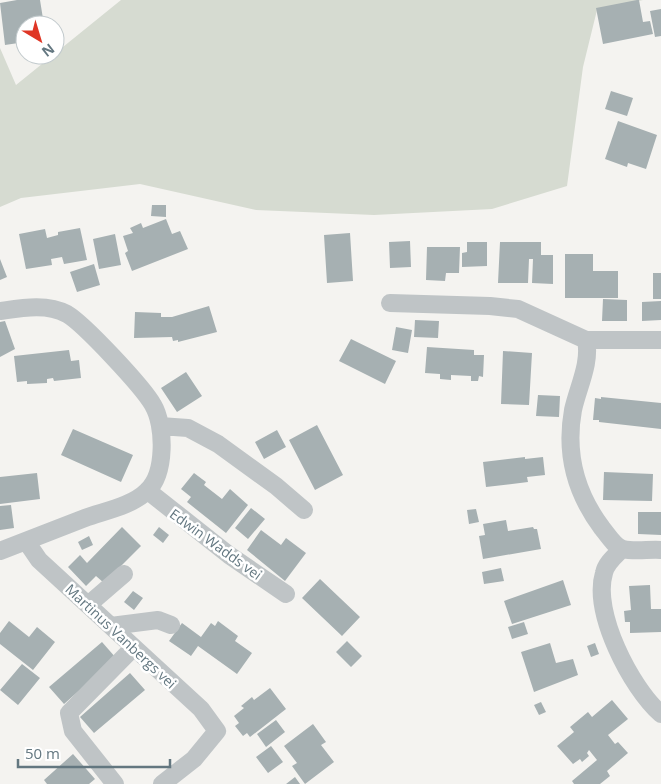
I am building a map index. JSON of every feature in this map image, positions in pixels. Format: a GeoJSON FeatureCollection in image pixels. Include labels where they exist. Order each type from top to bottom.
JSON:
{"type":"FeatureCollection","features":[{"type":"Feature","properties":{"kind":"street"},"geometry":{"type":"LineString","coordinates":[[390,302],[518,309],[586,340],[661,340]]}},
{"type":"Feature","properties":{"kind":"street"},"geometry":{"type":"LineString","coordinates":[[0,311],[33,306],[66,314],[84,328],[137,383],[154,405],[160,426],[162,449],[160,463],[148,491],[127,503],[0,551]]}},
{"type":"Feature","properties":{"kind":"street"},"geometry":{"type":"LineString","coordinates":[[586,340],[589,352],[573,412],[570,457],[574,477],[591,514],[622,549]]}},
{"type":"Feature","properties":{"kind":"street"},"geometry":{"type":"LineString","coordinates":[[160,426],[188,428],[218,444],[276,486],[304,510]]}},
{"type":"Feature","properties":{"kind":"street","name":"Edwin Wadds vei"},"geometry":{"type":"LineString","coordinates":[[148,491],[229,554],[286,594]]}},
{"type":"Feature","properties":{"kind":"street","name":"Martinus Vanbergs vei"},"geometry":{"type":"LineString","coordinates":[[26,541],[38,560],[201,709],[218,730],[194,759],[162,784]]}},
{"type":"Feature","properties":{"kind":"street"},"geometry":{"type":"LineString","coordinates":[[661,550],[622,549],[612,558],[604,570],[602,600],[626,670],[640,691],[661,714]]}},
{"type":"Feature","properties":{"kind":"street"},"geometry":{"type":"LineString","coordinates":[[88,606],[124,574]]}},
{"type":"Feature","properties":{"kind":"street"},"geometry":{"type":"LineString","coordinates":[[111,626],[158,620],[171,625]]}},
{"type":"Feature","properties":{"kind":"street"},"geometry":{"type":"LineString","coordinates":[[114,784],[73,731],[69,713],[133,648]]}},
{"type":"Feature","properties":{"kind":"shaded area"},"geometry":{"type":"Polygon","coordinates":[[[121,0],[643,0],[597,10],[583,67],[567,186],[492,209],[374,215],[256,210],[140,184],[21,198],[0,207],[0,48],[16,85],[41,65],[65,65],[65,45],[121,0]]]}},
{"type":"Feature","properties":{"kind":"building"},"geometry":{"type":"Polygon","coordinates":[[[17,0],[40,0],[42,15],[15,15],[15,44],[5,45],[0,3],[17,0]]]}},
{"type":"Feature","properties":{"kind":"building"},"geometry":{"type":"Polygon","coordinates":[[[639,0],[643,22],[650,21],[653,34],[603,44],[596,8],[639,0]]]}},
{"type":"Feature","properties":{"kind":"building"},"geometry":{"type":"Polygon","coordinates":[[[661,9],[661,36],[655,37],[650,11],[661,9]]]}},
{"type":"Feature","properties":{"kind":"building"},"geometry":{"type":"Polygon","coordinates":[[[611,91],[633,98],[627,116],[605,109],[611,91]]]}},
{"type":"Feature","properties":{"kind":"building"},"geometry":{"type":"Polygon","coordinates":[[[618,121],[657,135],[646,169],[628,163],[627,167],[605,159],[618,121]]]}},
{"type":"Feature","properties":{"kind":"building"},"geometry":{"type":"Polygon","coordinates":[[[152,205],[166,205],[166,217],[151,216],[152,205]]]}},
{"type":"Feature","properties":{"kind":"building"},"geometry":{"type":"Polygon","coordinates":[[[166,219],[172,234],[180,231],[188,249],[132,271],[125,253],[128,251],[123,236],[133,233],[130,228],[141,223],[143,228],[166,219]]]}},
{"type":"Feature","properties":{"kind":"building"},"geometry":{"type":"Polygon","coordinates":[[[80,228],[87,260],[64,264],[62,257],[51,259],[52,265],[26,269],[19,234],[45,229],[47,238],[58,235],[58,232],[80,228]]]}},
{"type":"Feature","properties":{"kind":"building"},"geometry":{"type":"Polygon","coordinates":[[[350,233],[353,281],[327,283],[324,235],[350,233]]]}},
{"type":"Feature","properties":{"kind":"building"},"geometry":{"type":"Polygon","coordinates":[[[115,234],[121,265],[99,269],[93,239],[115,234]]]}},
{"type":"Feature","properties":{"kind":"building"},"geometry":{"type":"Polygon","coordinates":[[[410,241],[411,267],[390,268],[389,242],[410,241]]]}},
{"type":"Feature","properties":{"kind":"building"},"geometry":{"type":"Polygon","coordinates":[[[467,242],[487,242],[487,266],[462,267],[462,253],[467,252],[467,242]]]}},
{"type":"Feature","properties":{"kind":"building"},"geometry":{"type":"Polygon","coordinates":[[[500,242],[541,242],[541,255],[553,255],[553,284],[532,283],[533,259],[529,259],[528,283],[498,283],[500,242]]]}},
{"type":"Feature","properties":{"kind":"building"},"geometry":{"type":"Polygon","coordinates":[[[427,247],[460,247],[459,273],[446,273],[445,281],[426,280],[427,247]]]}},
{"type":"Feature","properties":{"kind":"building"},"geometry":{"type":"Polygon","coordinates":[[[565,254],[593,254],[593,271],[618,271],[618,298],[565,298],[565,254]]]}},
{"type":"Feature","properties":{"kind":"building"},"geometry":{"type":"Polygon","coordinates":[[[0,259],[7,277],[0,280],[0,259]]]}},
{"type":"Feature","properties":{"kind":"building"},"geometry":{"type":"Polygon","coordinates":[[[94,264],[100,285],[77,292],[70,272],[94,264]]]}},
{"type":"Feature","properties":{"kind":"building"},"geometry":{"type":"Polygon","coordinates":[[[653,273],[661,273],[661,299],[653,299],[653,273]]]}},
{"type":"Feature","properties":{"kind":"building"},"geometry":{"type":"Polygon","coordinates":[[[603,299],[627,300],[627,321],[602,321],[603,299]]]}},
{"type":"Feature","properties":{"kind":"building"},"geometry":{"type":"Polygon","coordinates":[[[661,301],[661,320],[642,321],[642,302],[661,301]]]}},
{"type":"Feature","properties":{"kind":"building"},"geometry":{"type":"Polygon","coordinates":[[[209,306],[217,332],[178,342],[178,340],[173,341],[172,337],[134,338],[135,312],[161,313],[161,317],[172,317],[209,306]]]}},
{"type":"Feature","properties":{"kind":"building"},"geometry":{"type":"Polygon","coordinates":[[[415,320],[439,321],[438,338],[414,337],[415,320]]]}},
{"type":"Feature","properties":{"kind":"building"},"geometry":{"type":"Polygon","coordinates":[[[5,321],[15,349],[0,357],[0,322],[5,321]]]}},
{"type":"Feature","properties":{"kind":"building"},"geometry":{"type":"Polygon","coordinates":[[[396,327],[412,330],[408,353],[392,350],[396,327]]]}},
{"type":"Feature","properties":{"kind":"building"},"geometry":{"type":"Polygon","coordinates":[[[351,339],[396,361],[385,384],[339,361],[351,339]]]}},
{"type":"Feature","properties":{"kind":"building"},"geometry":{"type":"Polygon","coordinates":[[[427,347],[474,350],[474,355],[484,355],[483,377],[479,376],[478,381],[471,381],[471,376],[451,375],[451,380],[440,379],[440,374],[425,373],[427,347]]]}},
{"type":"Feature","properties":{"kind":"building"},"geometry":{"type":"Polygon","coordinates":[[[69,350],[71,361],[79,360],[81,378],[54,381],[53,378],[47,379],[47,383],[27,384],[27,381],[17,382],[14,356],[69,350]]]}},
{"type":"Feature","properties":{"kind":"building"},"geometry":{"type":"Polygon","coordinates":[[[503,351],[532,353],[529,405],[501,404],[503,351]]]}},
{"type":"Feature","properties":{"kind":"building"},"geometry":{"type":"Polygon","coordinates":[[[186,372],[202,396],[177,412],[161,388],[186,372]]]}},
{"type":"Feature","properties":{"kind":"building"},"geometry":{"type":"Polygon","coordinates":[[[538,395],[560,396],[559,417],[536,416],[538,395]]]}},
{"type":"Feature","properties":{"kind":"building"},"geometry":{"type":"Polygon","coordinates":[[[601,397],[661,403],[661,429],[593,420],[595,398],[601,399],[601,397]]]}},
{"type":"Feature","properties":{"kind":"building"},"geometry":{"type":"Polygon","coordinates":[[[317,425],[343,475],[315,490],[289,440],[317,425]]]}},
{"type":"Feature","properties":{"kind":"building"},"geometry":{"type":"Polygon","coordinates":[[[73,429],[133,455],[121,482],[61,455],[73,429]]]}},
{"type":"Feature","properties":{"kind":"building"},"geometry":{"type":"Polygon","coordinates":[[[277,430],[286,447],[264,459],[255,442],[277,430]]]}},
{"type":"Feature","properties":{"kind":"building"},"geometry":{"type":"Polygon","coordinates":[[[525,457],[525,459],[543,457],[545,475],[527,477],[528,482],[486,487],[483,462],[525,457]]]}},
{"type":"Feature","properties":{"kind":"building"},"geometry":{"type":"Polygon","coordinates":[[[604,472],[653,474],[652,501],[603,500],[604,472]]]}},
{"type":"Feature","properties":{"kind":"building"},"geometry":{"type":"Polygon","coordinates":[[[37,473],[40,499],[0,504],[0,477],[37,473]]]}},
{"type":"Feature","properties":{"kind":"building"},"geometry":{"type":"Polygon","coordinates":[[[194,473],[206,482],[204,485],[222,499],[230,489],[248,505],[226,533],[187,502],[191,497],[181,489],[194,473]]]}},
{"type":"Feature","properties":{"kind":"building"},"geometry":{"type":"Polygon","coordinates":[[[11,505],[14,528],[0,530],[0,506],[11,505]]]}},
{"type":"Feature","properties":{"kind":"building"},"geometry":{"type":"Polygon","coordinates":[[[251,508],[265,519],[248,539],[235,528],[251,508]]]}},
{"type":"Feature","properties":{"kind":"building"},"geometry":{"type":"Polygon","coordinates":[[[476,509],[479,522],[469,524],[467,510],[476,509]]]}},
{"type":"Feature","properties":{"kind":"building"},"geometry":{"type":"Polygon","coordinates":[[[638,512],[661,512],[661,535],[638,534],[638,512]]]}},
{"type":"Feature","properties":{"kind":"building"},"geometry":{"type":"Polygon","coordinates":[[[506,520],[508,531],[533,527],[537,529],[541,549],[483,559],[479,536],[485,535],[483,524],[506,520]]]}},
{"type":"Feature","properties":{"kind":"building"},"geometry":{"type":"Polygon","coordinates":[[[122,527],[141,546],[104,583],[96,576],[86,586],[68,567],[80,555],[87,563],[122,527]]]}},
{"type":"Feature","properties":{"kind":"building"},"geometry":{"type":"Polygon","coordinates":[[[159,527],[169,535],[163,543],[153,535],[159,527]]]}},
{"type":"Feature","properties":{"kind":"building"},"geometry":{"type":"Polygon","coordinates":[[[261,530],[281,545],[286,538],[306,553],[285,581],[247,550],[261,530]]]}},
{"type":"Feature","properties":{"kind":"building"},"geometry":{"type":"Polygon","coordinates":[[[89,536],[93,545],[82,550],[78,542],[89,536]]]}},
{"type":"Feature","properties":{"kind":"building"},"geometry":{"type":"Polygon","coordinates":[[[501,568],[504,581],[484,584],[482,572],[501,568]]]}},
{"type":"Feature","properties":{"kind":"building"},"geometry":{"type":"Polygon","coordinates":[[[320,579],[360,617],[342,636],[302,598],[320,579]]]}},
{"type":"Feature","properties":{"kind":"building"},"geometry":{"type":"Polygon","coordinates":[[[563,580],[571,605],[512,624],[504,601],[563,580]]]}},
{"type":"Feature","properties":{"kind":"building"},"geometry":{"type":"Polygon","coordinates":[[[650,585],[651,609],[661,609],[661,632],[630,633],[630,622],[625,622],[624,611],[631,610],[629,586],[650,585]]]}},
{"type":"Feature","properties":{"kind":"building"},"geometry":{"type":"Polygon","coordinates":[[[133,591],[143,598],[134,610],[124,602],[133,591]]]}},
{"type":"Feature","properties":{"kind":"building"},"geometry":{"type":"Polygon","coordinates":[[[9,621],[29,637],[37,627],[55,642],[33,670],[0,644],[0,633],[9,621]]]}},
{"type":"Feature","properties":{"kind":"building"},"geometry":{"type":"Polygon","coordinates":[[[218,621],[238,636],[235,641],[252,653],[237,674],[198,646],[191,656],[169,641],[182,623],[201,637],[211,623],[215,626],[218,621]]]}},
{"type":"Feature","properties":{"kind":"building"},"geometry":{"type":"Polygon","coordinates":[[[524,622],[528,634],[512,639],[508,627],[524,622]]]}},
{"type":"Feature","properties":{"kind":"building"},"geometry":{"type":"Polygon","coordinates":[[[347,641],[362,656],[351,667],[336,652],[347,641]]]}},
{"type":"Feature","properties":{"kind":"building"},"geometry":{"type":"Polygon","coordinates":[[[102,642],[116,658],[64,704],[49,687],[102,642]]]}},
{"type":"Feature","properties":{"kind":"building"},"geometry":{"type":"Polygon","coordinates":[[[550,643],[556,663],[573,659],[578,675],[534,692],[521,652],[550,643]]]}},
{"type":"Feature","properties":{"kind":"building"},"geometry":{"type":"Polygon","coordinates":[[[595,643],[599,654],[591,657],[587,646],[595,643]]]}},
{"type":"Feature","properties":{"kind":"building"},"geometry":{"type":"Polygon","coordinates":[[[22,664],[40,678],[18,705],[0,690],[22,664]]]}},
{"type":"Feature","properties":{"kind":"building"},"geometry":{"type":"Polygon","coordinates":[[[130,673],[145,690],[94,733],[80,717],[130,673]]]}},
{"type":"Feature","properties":{"kind":"building"},"geometry":{"type":"Polygon","coordinates":[[[270,688],[286,709],[250,737],[247,733],[243,736],[235,726],[239,723],[234,716],[244,708],[241,706],[252,697],[254,700],[270,688]]]}},
{"type":"Feature","properties":{"kind":"building"},"geometry":{"type":"Polygon","coordinates":[[[612,700],[628,719],[608,735],[615,744],[618,742],[628,753],[607,771],[610,776],[600,784],[574,784],[572,781],[597,760],[589,750],[587,753],[589,756],[582,762],[580,759],[573,764],[557,746],[574,732],[570,727],[588,712],[592,717],[612,700]]]}},
{"type":"Feature","properties":{"kind":"building"},"geometry":{"type":"Polygon","coordinates":[[[541,702],[546,712],[539,715],[534,705],[541,702]]]}},
{"type":"Feature","properties":{"kind":"building"},"geometry":{"type":"Polygon","coordinates":[[[276,720],[285,732],[266,747],[257,734],[276,720]]]}},
{"type":"Feature","properties":{"kind":"building"},"geometry":{"type":"Polygon","coordinates":[[[313,724],[326,742],[321,745],[334,762],[305,784],[292,766],[297,763],[284,746],[313,724]]]}},
{"type":"Feature","properties":{"kind":"building"},"geometry":{"type":"Polygon","coordinates":[[[271,746],[283,762],[268,773],[256,757],[271,746]]]}},
{"type":"Feature","properties":{"kind":"building"},"geometry":{"type":"Polygon","coordinates":[[[73,754],[95,779],[89,784],[47,784],[44,780],[73,754]]]}},
{"type":"Feature","properties":{"kind":"building"},"geometry":{"type":"Polygon","coordinates":[[[295,777],[300,784],[286,784],[295,777]]]}}]}
